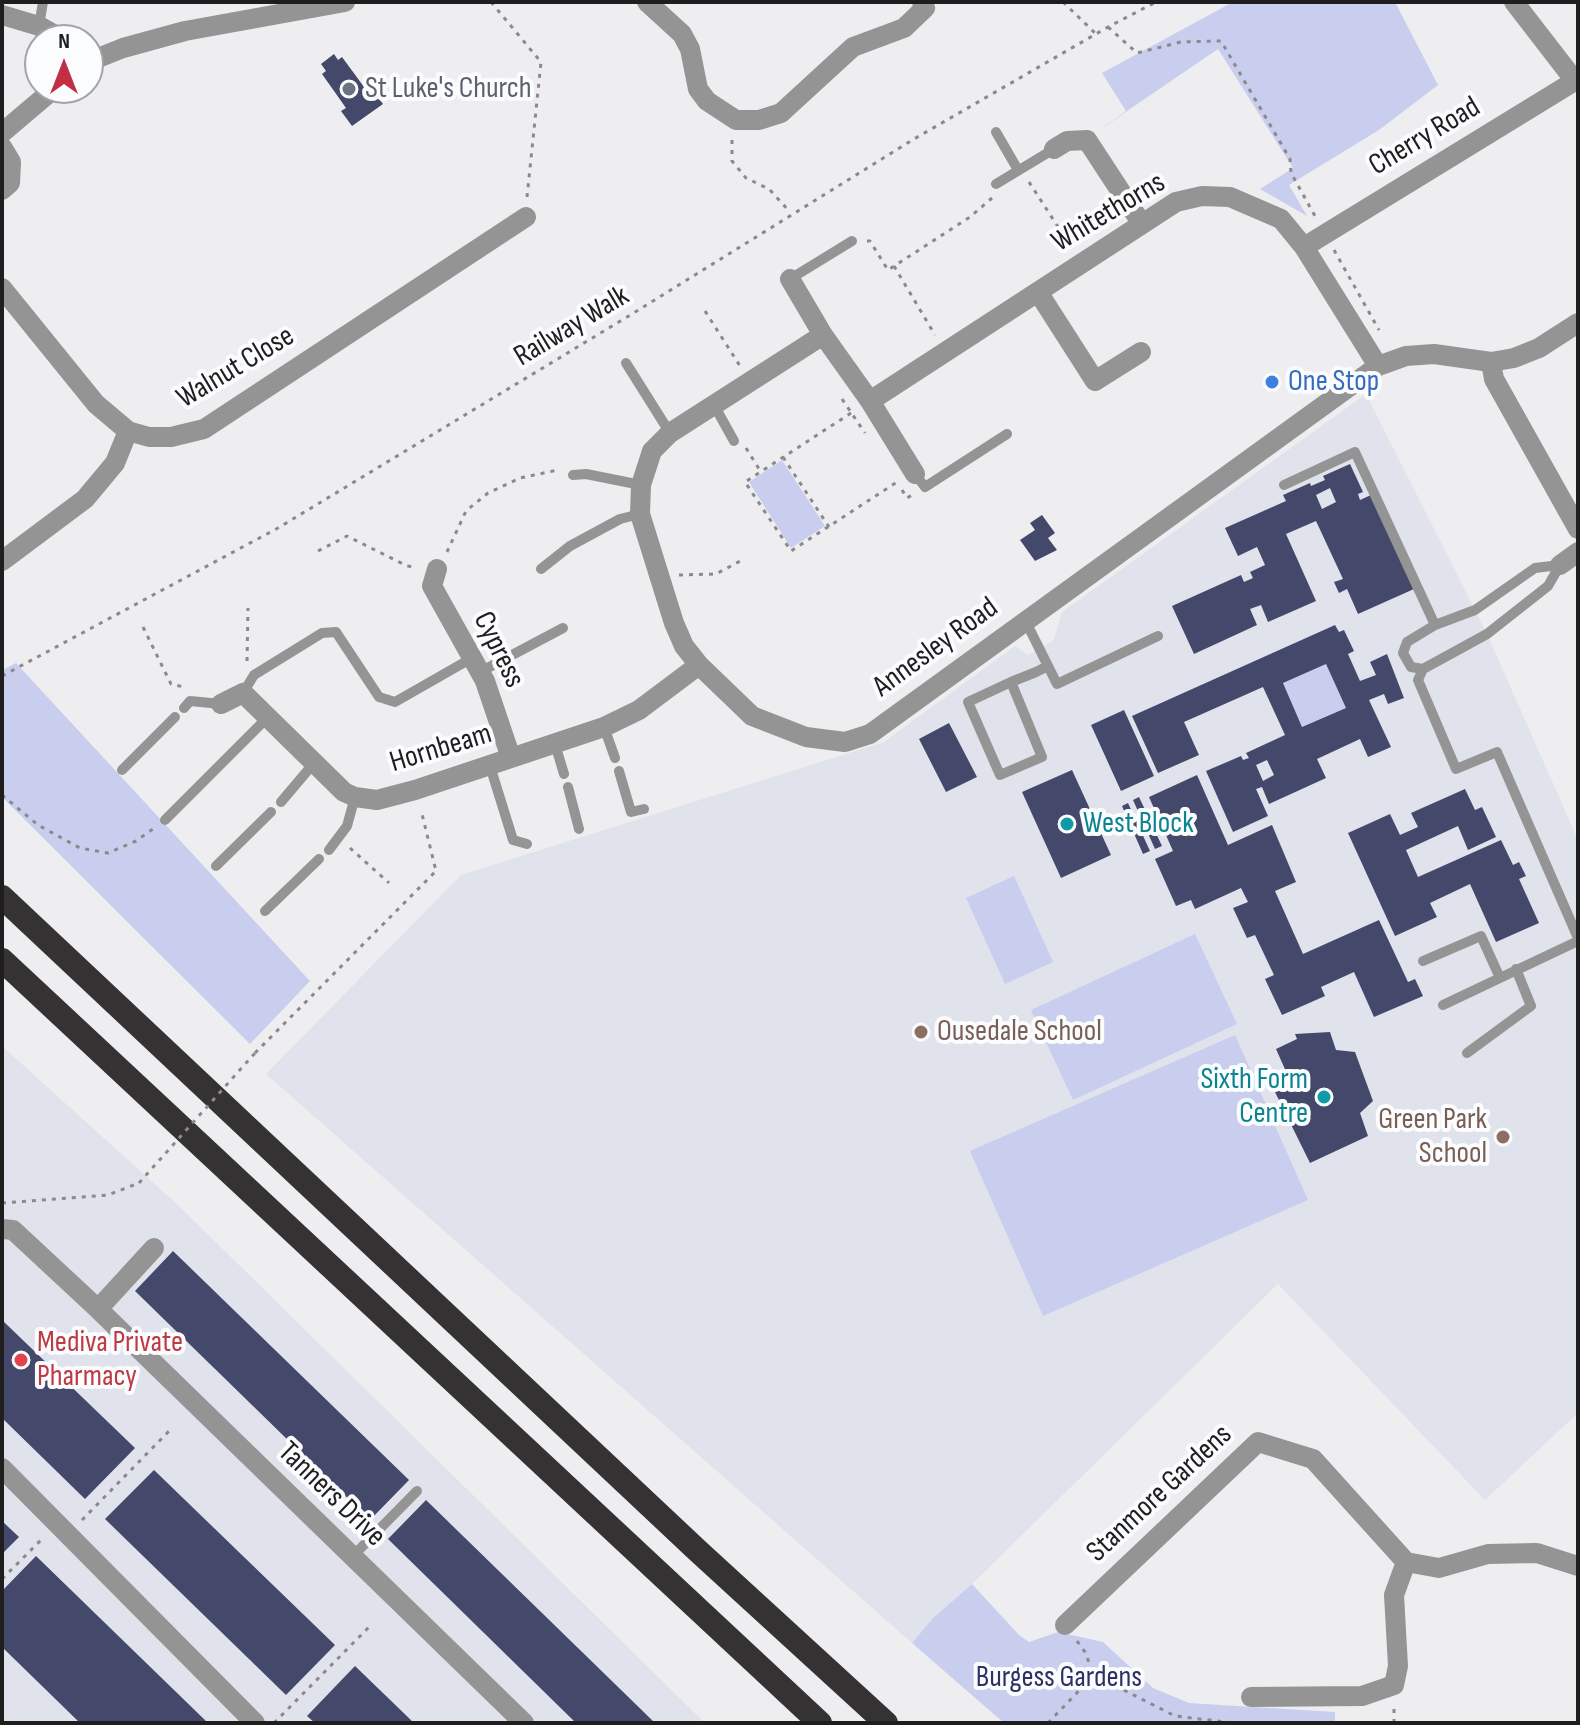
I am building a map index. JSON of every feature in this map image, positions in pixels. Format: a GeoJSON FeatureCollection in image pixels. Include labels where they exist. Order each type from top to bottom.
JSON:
{"type":"FeatureCollection","features":[{"type":"Feature","properties":{"kind":"highway"},"geometry":{"type":"LineString","coordinates":[[2,897],[886,1723]]}},
{"type":"Feature","properties":{"kind":"highway"},"geometry":{"type":"LineString","coordinates":[[2,960],[820,1723]]}},
{"type":"Feature","properties":{"kind":"street"},"geometry":{"type":"LineString","coordinates":[[104,56],[185,31],[345,2]]}},
{"type":"Feature","properties":{"kind":"street"},"geometry":{"type":"LineString","coordinates":[[647,2],[682,34],[690,49],[698,89],[707,101],[736,120],[759,120],[781,113],[853,47],[904,28],[925,8],[922,2]]}},
{"type":"Feature","properties":{"kind":"street"},"geometry":{"type":"LineString","coordinates":[[1514,2],[1577,80]]}},
{"type":"Feature","properties":{"kind":"street"},"geometry":{"type":"LineString","coordinates":[[2,15],[32,24]]}},
{"type":"Feature","properties":{"kind":"street","name":"Cherry Road"},"geometry":{"type":"LineString","coordinates":[[1304,247],[1577,80]]}},
{"type":"Feature","properties":{"kind":"street"},"geometry":{"type":"LineString","coordinates":[[2,133],[36,104]]}},
{"type":"Feature","properties":{"kind":"street"},"geometry":{"type":"LineString","coordinates":[[1054,149],[1067,141],[1087,140],[1142,224]]}},
{"type":"Feature","properties":{"kind":"street"},"geometry":{"type":"LineString","coordinates":[[2,147],[11,162],[10,183],[2,190]]}},
{"type":"Feature","properties":{"kind":"street","name":"Whitethorns"},"geometry":{"type":"LineString","coordinates":[[870,401],[1176,202],[1202,196],[1230,197],[1281,219],[1304,247],[1378,366]]}},
{"type":"Feature","properties":{"kind":"street","name":"Walnut Close"},"geometry":{"type":"LineString","coordinates":[[128,431],[149,437],[171,437],[204,429],[526,217]]}},
{"type":"Feature","properties":{"kind":"street"},"geometry":{"type":"LineString","coordinates":[[790,279],[823,335],[870,401],[906,478]]}},
{"type":"Feature","properties":{"kind":"street"},"geometry":{"type":"LineString","coordinates":[[2,288],[96,404],[128,431],[115,463],[85,499],[2,561]]}},
{"type":"Feature","properties":{"kind":"street"},"geometry":{"type":"LineString","coordinates":[[1038,292],[1095,381],[1141,352]]}},
{"type":"Feature","properties":{"kind":"street","name":"Annesley Road"},"geometry":{"type":"LineString","coordinates":[[823,335],[670,433],[652,451],[641,485],[640,514],[684,646],[699,665],[752,716],[806,737],[845,742],[870,734],[1378,366],[1406,356],[1434,354],[1491,362],[1514,358],[1539,348],[1578,323]]}},
{"type":"Feature","properties":{"kind":"street"},"geometry":{"type":"LineString","coordinates":[[1491,362],[1494,379],[1578,529]]}},
{"type":"Feature","properties":{"kind":"street"},"geometry":{"type":"LineString","coordinates":[[1560,565],[1578,552]]}},
{"type":"Feature","properties":{"kind":"street","name":"Cypress"},"geometry":{"type":"LineString","coordinates":[[437,569],[432,586],[476,665],[511,758]]}},
{"type":"Feature","properties":{"kind":"street","name":"Hornbeam"},"geometry":{"type":"LineString","coordinates":[[248,684],[267,718],[344,792],[377,800],[604,727],[639,710],[699,665]]}},
{"type":"Feature","properties":{"kind":"street"},"geometry":{"type":"LineString","coordinates":[[215,703],[248,684]]}},
{"type":"Feature","properties":{"kind":"street","name":"Tanners Drive"},"geometry":{"type":"LineString","coordinates":[[2,1229],[13,1230],[98,1309],[524,1723]]}},
{"type":"Feature","properties":{"kind":"street"},"geometry":{"type":"LineString","coordinates":[[98,1309],[154,1248]]}},
{"type":"Feature","properties":{"kind":"street","name":"Stanmore Gardens"},"geometry":{"type":"LineString","coordinates":[[1065,1625],[1258,1442],[1313,1459],[1406,1562]]}},
{"type":"Feature","properties":{"kind":"street"},"geometry":{"type":"LineString","coordinates":[[2,1468],[255,1723]]}},
{"type":"Feature","properties":{"kind":"street"},"geometry":{"type":"LineString","coordinates":[[1251,1697],[1362,1696],[1394,1685],[1398,1666],[1394,1595],[1406,1562],[1439,1568],[1488,1554],[1537,1553],[1578,1566]]}},
{"type":"Feature","properties":{"kind":"lane"},"geometry":{"type":"LineString","coordinates":[[39,24],[43,2]]}},
{"type":"Feature","properties":{"kind":"lane"},"geometry":{"type":"LineString","coordinates":[[996,132],[1020,169]]}},
{"type":"Feature","properties":{"kind":"lane"},"geometry":{"type":"LineString","coordinates":[[996,189],[1020,169],[1054,149]]}},
{"type":"Feature","properties":{"kind":"lane"},"geometry":{"type":"LineString","coordinates":[[790,279],[852,241]]}},
{"type":"Feature","properties":{"kind":"lane"},"geometry":{"type":"LineString","coordinates":[[626,363],[670,433]]}},
{"type":"Feature","properties":{"kind":"lane"},"geometry":{"type":"LineString","coordinates":[[714,405],[734,441]]}},
{"type":"Feature","properties":{"kind":"lane"},"geometry":{"type":"LineString","coordinates":[[906,478],[925,487],[1007,434]]}},
{"type":"Feature","properties":{"kind":"lane"},"geometry":{"type":"LineString","coordinates":[[1284,485],[1355,452],[1435,625]]}},
{"type":"Feature","properties":{"kind":"lane"},"geometry":{"type":"LineString","coordinates":[[573,475],[586,474],[641,485]]}},
{"type":"Feature","properties":{"kind":"lane"},"geometry":{"type":"LineString","coordinates":[[541,569],[570,546],[620,519],[640,514]]}},
{"type":"Feature","properties":{"kind":"lane"},"geometry":{"type":"LineString","coordinates":[[1423,669],[1411,667],[1403,653],[1407,642],[1435,625],[1475,610],[1535,568],[1560,565]]}},
{"type":"Feature","properties":{"kind":"lane"},"geometry":{"type":"LineString","coordinates":[[1443,1005],[1578,940],[1497,752],[1456,769],[1418,680],[1423,669],[1487,634],[1548,586],[1560,565]]}},
{"type":"Feature","properties":{"kind":"lane"},"geometry":{"type":"LineString","coordinates":[[1025,620],[1057,684],[1158,636]]}},
{"type":"Feature","properties":{"kind":"lane"},"geometry":{"type":"LineString","coordinates":[[248,684],[322,633],[336,632],[379,697],[395,702],[563,628]]}},
{"type":"Feature","properties":{"kind":"lane"},"geometry":{"type":"LineString","coordinates":[[1011,682],[1042,757],[1000,775],[968,702],[1011,682],[1048,666]]}},
{"type":"Feature","properties":{"kind":"lane"},"geometry":{"type":"LineString","coordinates":[[184,708],[190,701],[215,703]]}},
{"type":"Feature","properties":{"kind":"lane"},"geometry":{"type":"LineString","coordinates":[[122,770],[175,717]]}},
{"type":"Feature","properties":{"kind":"lane"},"geometry":{"type":"LineString","coordinates":[[165,820],[267,718]]}},
{"type":"Feature","properties":{"kind":"lane"},"geometry":{"type":"LineString","coordinates":[[604,727],[615,758]]}},
{"type":"Feature","properties":{"kind":"lane"},"geometry":{"type":"LineString","coordinates":[[555,744],[564,774]]}},
{"type":"Feature","properties":{"kind":"lane"},"geometry":{"type":"LineString","coordinates":[[281,802],[314,763]]}},
{"type":"Feature","properties":{"kind":"lane"},"geometry":{"type":"LineString","coordinates":[[490,766],[513,840],[527,844]]}},
{"type":"Feature","properties":{"kind":"lane"},"geometry":{"type":"LineString","coordinates":[[619,771],[631,812],[644,809]]}},
{"type":"Feature","properties":{"kind":"lane"},"geometry":{"type":"LineString","coordinates":[[568,787],[579,829]]}},
{"type":"Feature","properties":{"kind":"lane"},"geometry":{"type":"LineString","coordinates":[[329,850],[347,826],[355,797]]}},
{"type":"Feature","properties":{"kind":"lane"},"geometry":{"type":"LineString","coordinates":[[216,866],[271,812]]}},
{"type":"Feature","properties":{"kind":"lane"},"geometry":{"type":"LineString","coordinates":[[265,911],[319,859]]}},
{"type":"Feature","properties":{"kind":"lane"},"geometry":{"type":"LineString","coordinates":[[1423,961],[1479,936],[1484,937],[1500,978]]}},
{"type":"Feature","properties":{"kind":"lane"},"geometry":{"type":"LineString","coordinates":[[1467,1053],[1531,1006],[1516,969]]}},
{"type":"Feature","properties":{"kind":"lane"},"geometry":{"type":"LineString","coordinates":[[352,1557],[417,1491]]}},
{"type":"Feature","properties":{"kind":"path"},"geometry":{"type":"LineString","coordinates":[[491,2],[541,62],[526,217]]}},
{"type":"Feature","properties":{"kind":"path"},"geometry":{"type":"LineString","coordinates":[[1063,2],[1096,34]]}},
{"type":"Feature","properties":{"kind":"path","name":"Railway Walk"},"geometry":{"type":"LineString","coordinates":[[2,676],[278,528],[632,314],[791,213],[1156,2]]}},
{"type":"Feature","properties":{"kind":"path"},"geometry":{"type":"LineString","coordinates":[[1108,27],[1137,53],[1181,42],[1221,41],[1290,159],[1291,173]]}},
{"type":"Feature","properties":{"kind":"path"},"geometry":{"type":"LineString","coordinates":[[736,120],[732,131],[732,161],[746,178],[769,189],[791,213]]}},
{"type":"Feature","properties":{"kind":"path"},"geometry":{"type":"LineString","coordinates":[[1020,169],[1081,263]]}},
{"type":"Feature","properties":{"kind":"path"},"geometry":{"type":"LineString","coordinates":[[852,241],[870,241],[888,270],[970,217],[996,189]]}},
{"type":"Feature","properties":{"kind":"path"},"geometry":{"type":"LineString","coordinates":[[894,266],[945,352]]}},
{"type":"Feature","properties":{"kind":"path"},"geometry":{"type":"LineString","coordinates":[[705,311],[750,382]]}},
{"type":"Feature","properties":{"kind":"path"},"geometry":{"type":"LineString","coordinates":[[851,413],[745,482],[791,551],[906,478]]}},
{"type":"Feature","properties":{"kind":"path"},"geometry":{"type":"LineString","coordinates":[[734,441],[745,446],[761,472]]}},
{"type":"Feature","properties":{"kind":"path"},"geometry":{"type":"LineString","coordinates":[[783,457],[829,527]]}},
{"type":"Feature","properties":{"kind":"path"},"geometry":{"type":"LineString","coordinates":[[318,551],[347,536],[407,566],[437,569],[452,545],[466,511],[488,493],[520,478],[555,469],[573,475]]}},
{"type":"Feature","properties":{"kind":"path"},"geometry":{"type":"LineString","coordinates":[[659,575],[716,574],[742,560]]}},
{"type":"Feature","properties":{"kind":"path"},"geometry":{"type":"LineString","coordinates":[[248,608],[248,684]]}},
{"type":"Feature","properties":{"kind":"path"},"geometry":{"type":"LineString","coordinates":[[143,627],[171,684],[200,690],[215,703]]}},
{"type":"Feature","properties":{"kind":"path"},"geometry":{"type":"LineString","coordinates":[[2,1203],[108,1195],[139,1183],[255,1053],[436,871],[415,790]]}},
{"type":"Feature","properties":{"kind":"path"},"geometry":{"type":"LineString","coordinates":[[2,795],[38,825],[80,848],[108,853],[136,841],[165,820]]}},
{"type":"Feature","properties":{"kind":"path"},"geometry":{"type":"LineString","coordinates":[[338,837],[389,883]]}},
{"type":"Feature","properties":{"kind":"path"},"geometry":{"type":"LineString","coordinates":[[2,1579],[63,1529],[170,1430]]}},
{"type":"Feature","properties":{"kind":"path"},"geometry":{"type":"LineString","coordinates":[[1065,1625],[1085,1652],[1094,1675],[1175,1716],[1234,1723]]}},
{"type":"Feature","properties":{"kind":"path"},"geometry":{"type":"LineString","coordinates":[[273,1723],[370,1626]]}},
{"type":"Feature","properties":{"kind":"path"},"geometry":{"type":"LineString","coordinates":[[1048,1723],[1094,1675]]}},
{"type":"Feature","properties":{"kind":"shaded area","name":"Ousedale School"},"geometry":{"type":"Polygon","coordinates":[[[1366,394],[1487,634],[1578,840],[1578,1413],[1485,1500],[1278,1284],[972,1584],[933,1618],[912,1643],[266,1074],[461,875],[884,742],[1015,646],[1028,655],[1054,640],[1062,612],[1366,394]]]}},
{"type":"Feature","properties":{"kind":"shaded area"},"geometry":{"type":"Polygon","coordinates":[[[2,1046],[179,1206],[705,1723],[2,1723],[2,1046]]]}},
{"type":"Feature","properties":{"kind":"green space"},"geometry":{"type":"Polygon","coordinates":[[[1233,2],[1395,2],[1438,85],[1379,130],[1289,185],[1307,216],[1260,189],[1293,168],[1218,49],[1092,135],[1126,111],[1102,73],[1233,2]]]}},
{"type":"Feature","properties":{"kind":"green space"},"geometry":{"type":"Polygon","coordinates":[[[782,460],[825,526],[791,548],[749,482],[782,460]]]}},
{"type":"Feature","properties":{"kind":"green space"},"geometry":{"type":"Polygon","coordinates":[[[16,663],[310,981],[250,1044],[2,797],[2,670],[16,663]]]}},
{"type":"Feature","properties":{"kind":"green space"},"geometry":{"type":"Polygon","coordinates":[[[1326,664],[1346,708],[1302,727],[1283,683],[1326,664]]]}},
{"type":"Feature","properties":{"kind":"green space"},"geometry":{"type":"Polygon","coordinates":[[[1014,876],[1053,962],[1005,984],[966,898],[1014,876]]]}},
{"type":"Feature","properties":{"kind":"green space"},"geometry":{"type":"Polygon","coordinates":[[[1195,934],[1237,1024],[1073,1100],[1031,1010],[1195,934]]]}},
{"type":"Feature","properties":{"kind":"green space"},"geometry":{"type":"Polygon","coordinates":[[[1235,1035],[1308,1200],[1043,1316],[970,1151],[1235,1035]]]}},
{"type":"Feature","properties":{"kind":"green space","name":"Burgess Gardens"},"geometry":{"type":"Polygon","coordinates":[[[972,1584],[1029,1642],[1058,1632],[1103,1642],[1153,1688],[1189,1703],[1335,1712],[1335,1723],[1004,1723],[912,1643],[933,1618],[972,1584]]]}},
{"type":"Feature","properties":{"kind":"building","name":"St Luke's Church"},"geometry":{"type":"Polygon","coordinates":[[[334,54],[338,60],[342,57],[367,91],[371,88],[383,104],[352,126],[341,111],[346,108],[322,74],[326,71],[321,64],[334,54]]]}},
{"type":"Feature","properties":{"kind":"building"},"geometry":{"type":"Polygon","coordinates":[[[1350,464],[1363,492],[1358,494],[1360,500],[1371,495],[1414,589],[1358,614],[1347,589],[1339,593],[1334,582],[1343,579],[1316,521],[1286,534],[1316,601],[1268,622],[1261,605],[1250,609],[1257,625],[1194,654],[1172,606],[1241,575],[1244,582],[1253,578],[1250,572],[1265,565],[1257,547],[1238,556],[1225,528],[1286,501],[1283,495],[1325,480],[1323,476],[1350,464]],[[1330,488],[1316,495],[1322,509],[1336,502],[1330,488]]]}},
{"type":"Feature","properties":{"kind":"building"},"geometry":{"type":"Polygon","coordinates":[[[1042,515],[1055,533],[1048,538],[1057,550],[1035,561],[1020,540],[1035,530],[1030,523],[1042,515]]]}},
{"type":"Feature","properties":{"kind":"building"},"geometry":{"type":"Polygon","coordinates":[[[1335,625],[1339,632],[1344,630],[1354,651],[1348,654],[1360,681],[1376,675],[1370,662],[1387,654],[1404,698],[1388,704],[1384,694],[1369,700],[1391,747],[1368,757],[1360,739],[1317,759],[1326,778],[1269,804],[1262,787],[1256,789],[1268,816],[1233,832],[1206,771],[1241,756],[1243,760],[1249,758],[1246,753],[1285,735],[1263,687],[1184,722],[1199,755],[1158,773],[1132,716],[1335,625]],[[1326,664],[1283,683],[1302,727],[1346,708],[1326,664]],[[1267,760],[1256,765],[1263,781],[1274,775],[1267,760]]]}},
{"type":"Feature","properties":{"kind":"building"},"geometry":{"type":"Polygon","coordinates":[[[1124,710],[1154,776],[1121,791],[1091,725],[1124,710]]]}},
{"type":"Feature","properties":{"kind":"building"},"geometry":{"type":"Polygon","coordinates":[[[949,723],[977,777],[946,792],[919,739],[949,723]]]}},
{"type":"Feature","properties":{"kind":"building","name":"West Block"},"geometry":{"type":"Polygon","coordinates":[[[1072,770],[1111,855],[1061,878],[1022,792],[1072,770]]]}},
{"type":"Feature","properties":{"kind":"building"},"geometry":{"type":"Polygon","coordinates":[[[1197,775],[1228,845],[1272,825],[1296,882],[1275,891],[1303,954],[1379,920],[1408,982],[1415,979],[1423,996],[1374,1017],[1354,972],[1321,987],[1325,996],[1282,1015],[1265,979],[1274,975],[1255,935],[1247,938],[1233,908],[1248,902],[1241,888],[1195,909],[1191,900],[1176,906],[1155,859],[1173,851],[1149,797],[1197,775]]]}},
{"type":"Feature","properties":{"kind":"building"},"geometry":{"type":"Polygon","coordinates":[[[1465,789],[1475,810],[1482,807],[1496,837],[1468,850],[1458,826],[1406,850],[1418,877],[1501,840],[1513,865],[1519,862],[1526,876],[1519,879],[1539,923],[1496,942],[1470,884],[1430,903],[1437,917],[1395,936],[1348,833],[1390,814],[1400,835],[1418,827],[1411,813],[1465,789]]]}},
{"type":"Feature","properties":{"kind":"building"},"geometry":{"type":"Polygon","coordinates":[[[1139,797],[1162,846],[1155,849],[1133,800],[1139,797]]]}},
{"type":"Feature","properties":{"kind":"building"},"geometry":{"type":"Polygon","coordinates":[[[1128,803],[1150,851],[1143,854],[1122,806],[1128,803]]]}},
{"type":"Feature","properties":{"kind":"building","name":"Sixth Form Centre"},"geometry":{"type":"Polygon","coordinates":[[[1330,1032],[1336,1050],[1355,1052],[1373,1101],[1360,1113],[1368,1136],[1310,1163],[1275,1092],[1292,1085],[1276,1049],[1297,1039],[1295,1034],[1330,1032]]]}},
{"type":"Feature","properties":{"kind":"building"},"geometry":{"type":"Polygon","coordinates":[[[173,1251],[409,1480],[370,1520],[135,1291],[173,1251]]]}},
{"type":"Feature","properties":{"kind":"building"},"geometry":{"type":"Polygon","coordinates":[[[2,1320],[135,1448],[85,1499],[2,1418],[2,1320]]]}},
{"type":"Feature","properties":{"kind":"building"},"geometry":{"type":"Polygon","coordinates":[[[154,1470],[335,1645],[286,1695],[105,1519],[154,1470]]]}},
{"type":"Feature","properties":{"kind":"building"},"geometry":{"type":"Polygon","coordinates":[[[426,1500],[655,1723],[576,1723],[388,1539],[426,1500]]]}},
{"type":"Feature","properties":{"kind":"building"},"geometry":{"type":"Polygon","coordinates":[[[2,1521],[19,1537],[2,1554],[2,1521]]]}},
{"type":"Feature","properties":{"kind":"building"},"geometry":{"type":"Polygon","coordinates":[[[36,1556],[208,1723],[80,1723],[2,1647],[2,1591],[36,1556]]]}},
{"type":"Feature","properties":{"kind":"building"},"geometry":{"type":"Polygon","coordinates":[[[355,1666],[414,1723],[315,1723],[307,1716],[355,1666]]]}},
{"type":"Feature","properties":{"kind":"place","name":"St Luke's Church"},"geometry":{"type":"Point","coordinates":[349,89]}},
{"type":"Feature","properties":{"kind":"place","name":"One Stop"},"geometry":{"type":"Point","coordinates":[1272,382]}},
{"type":"Feature","properties":{"kind":"place","name":"West Block"},"geometry":{"type":"Point","coordinates":[1067,824]}},
{"type":"Feature","properties":{"kind":"place","name":"Ousedale School"},"geometry":{"type":"Point","coordinates":[921,1032]}},
{"type":"Feature","properties":{"kind":"place","name":"Sixth Form Centre"},"geometry":{"type":"Point","coordinates":[1324,1097]}},
{"type":"Feature","properties":{"kind":"place","name":"Green Park School"},"geometry":{"type":"Point","coordinates":[1503,1137]}},
{"type":"Feature","properties":{"kind":"place","name":"Mediva Private Pharmacy"},"geometry":{"type":"Point","coordinates":[21,1360]}}]}
